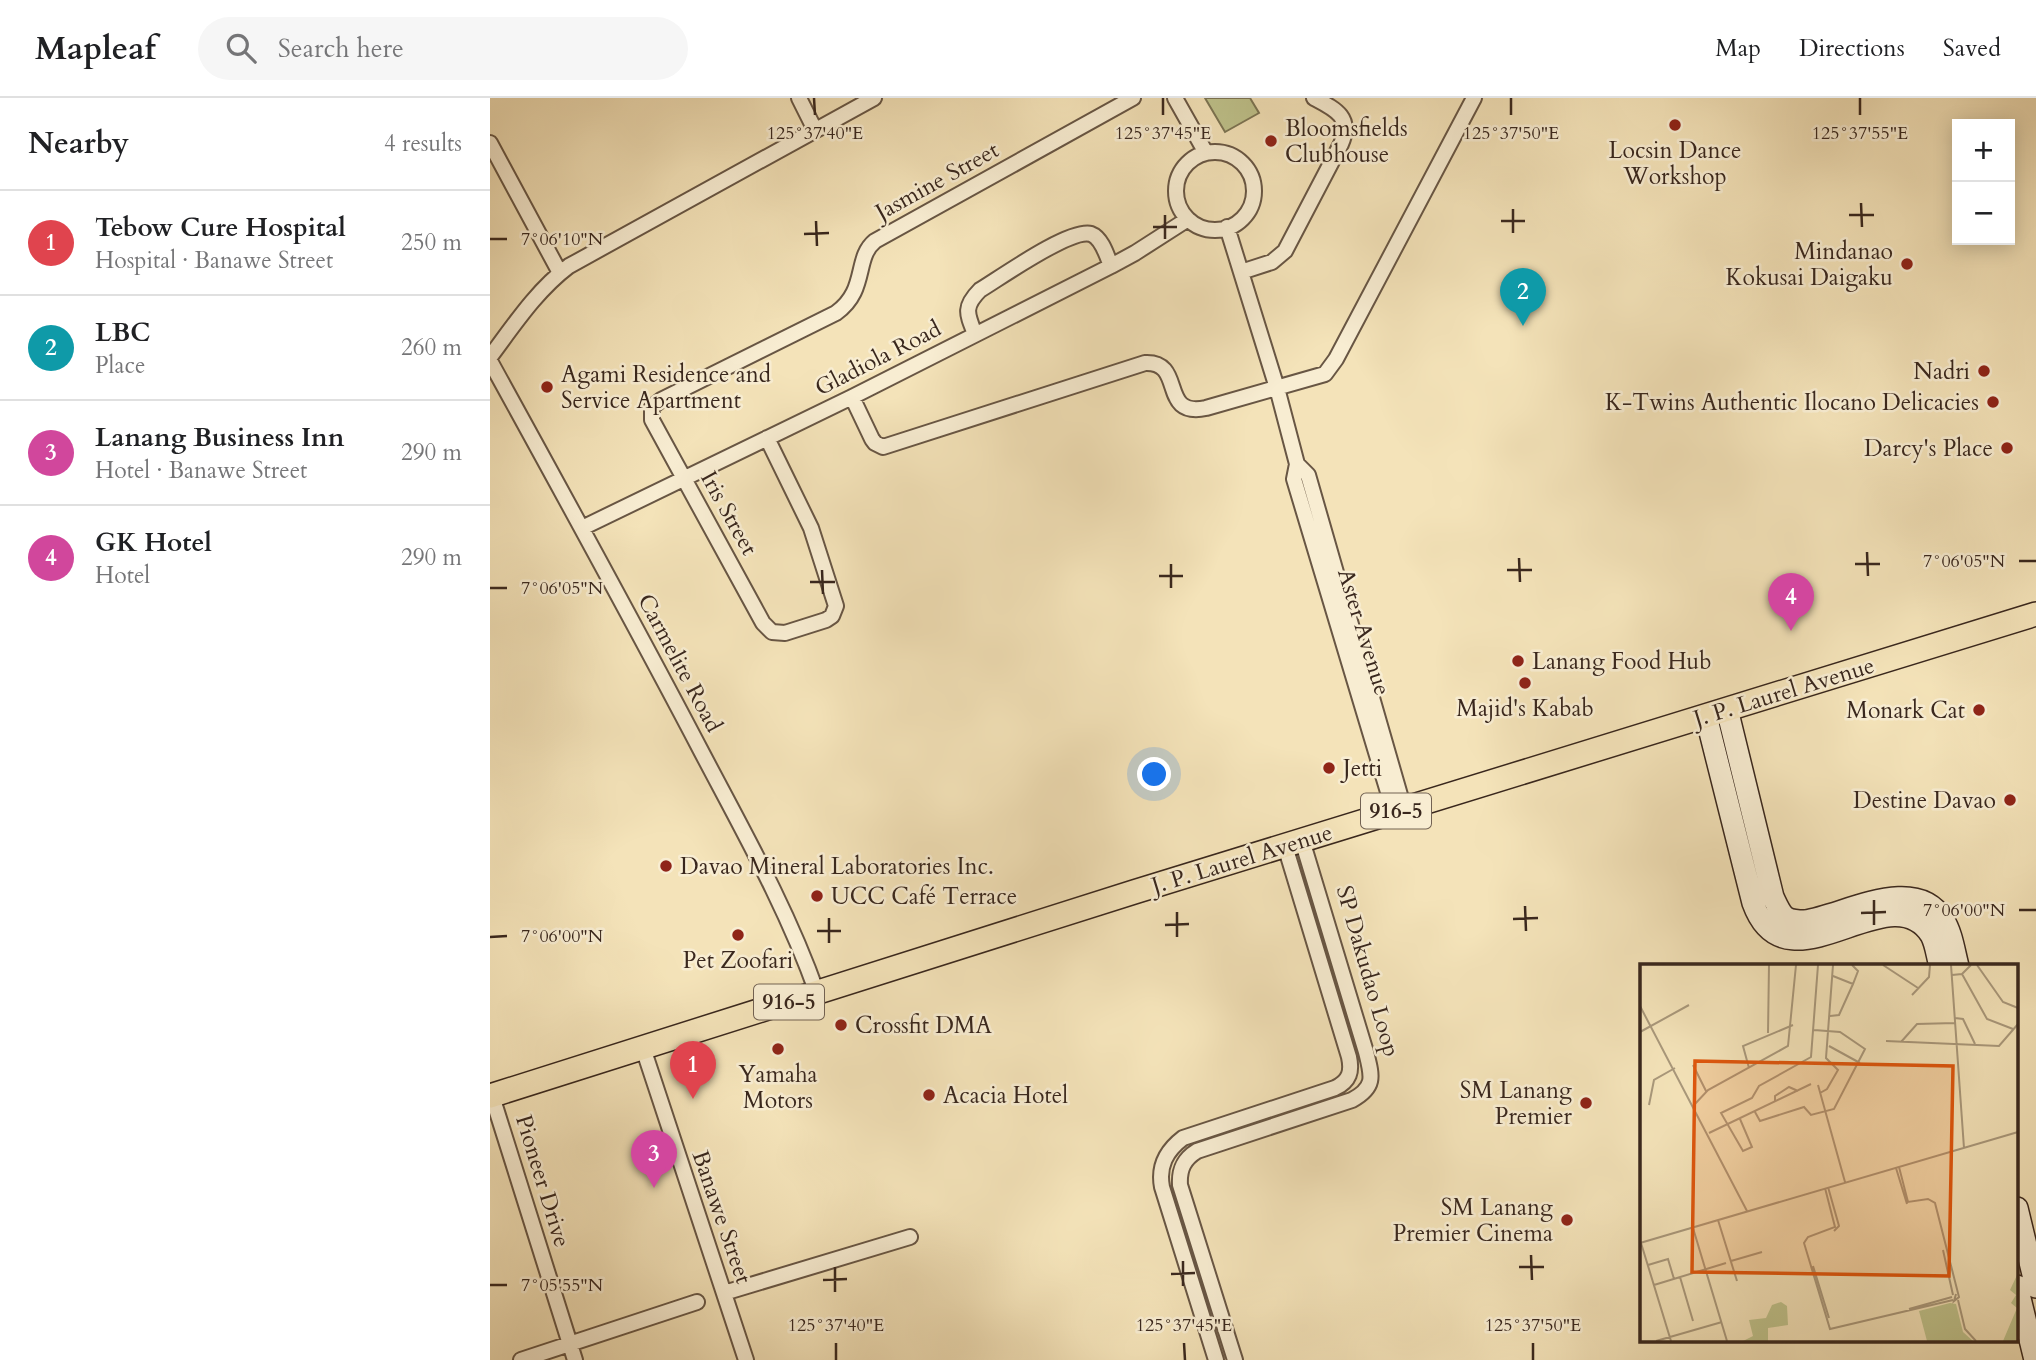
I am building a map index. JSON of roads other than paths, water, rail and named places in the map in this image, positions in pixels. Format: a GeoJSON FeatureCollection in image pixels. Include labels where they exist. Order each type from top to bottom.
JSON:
{"type":"FeatureCollection","features":[{"type":"Feature","properties":{"kind":"main road","name":"J. P. Laurel Avenue"},"geometry":{"type":"LineString","coordinates":[[491,1096],[1399,810],[2036,614]]}},
{"type":"Feature","properties":{"kind":"street"},"geometry":{"type":"LineString","coordinates":[[799,98],[815,130]]}},
{"type":"Feature","properties":{"kind":"street"},"geometry":{"type":"LineString","coordinates":[[490,359],[530,303],[552,278],[569,266],[874,98]]}},
{"type":"Feature","properties":{"kind":"street","name":"Jasmine Street"},"geometry":{"type":"LineString","coordinates":[[651,412],[661,400],[846,306],[855,292],[869,246],[876,241],[1133,98]]}},
{"type":"Feature","properties":{"kind":"street"},"geometry":{"type":"LineString","coordinates":[[1175,98],[1206,153]]}},
{"type":"Feature","properties":{"kind":"street"},"geometry":{"type":"LineString","coordinates":[[1241,272],[1272,262],[1285,251],[1345,135],[1344,123],[1337,111],[1314,98]]}},
{"type":"Feature","properties":{"kind":"street"},"geometry":{"type":"LineString","coordinates":[[852,397],[872,439],[878,446],[883,447],[1145,363],[1164,368],[1180,404],[1191,410],[1325,374],[1474,98]]}},
{"type":"Feature","properties":{"kind":"street"},"geometry":{"type":"LineString","coordinates":[[490,143],[560,273]]}},
{"type":"Feature","properties":{"kind":"street"},"geometry":{"type":"LineString","coordinates":[[1222,152],[1237,158],[1251,177],[1254,193],[1250,208],[1240,220],[1227,227],[1207,228],[1188,219],[1177,199],[1178,177],[1186,164],[1206,153],[1222,152]]}},
{"type":"Feature","properties":{"kind":"street","name":"Gladiola Road"},"geometry":{"type":"LineString","coordinates":[[582,528],[852,397],[1135,253],[1188,219]]}},
{"type":"Feature","properties":{"kind":"street","name":"Aster Avenue"},"geometry":{"type":"LineString","coordinates":[[1227,227],[1277,388],[1297,464],[1308,475],[1308,502],[1399,810]]}},
{"type":"Feature","properties":{"kind":"street"},"geometry":{"type":"LineString","coordinates":[[975,334],[968,316],[971,299],[980,290],[1057,243],[1071,236],[1089,233],[1101,244],[1111,265]]}},
{"type":"Feature","properties":{"kind":"street","name":"Carmelite Road"},"geometry":{"type":"LineString","coordinates":[[490,359],[772,886],[802,951],[817,993]]}},
{"type":"Feature","properties":{"kind":"street","name":"Iris Street"},"geometry":{"type":"LineString","coordinates":[[651,412],[652,420],[763,623],[772,632],[785,633],[826,620],[832,616],[836,606],[811,528],[767,438]]}},
{"type":"Feature","properties":{"kind":"street"},"geometry":{"type":"LineString","coordinates":[[1716,712],[1753,903],[1762,922],[1780,926],[1793,921],[1815,920],[1888,898],[1910,898],[1922,901],[1942,916],[1957,964]]}},
{"type":"Feature","properties":{"kind":"street","name":"SP Dakudao Loop"},"geometry":{"type":"LineString","coordinates":[[1235,1360],[1180,1185],[1184,1163],[1197,1151],[1352,1100],[1368,1088],[1371,1080],[1342,970],[1294,843]]}},
{"type":"Feature","properties":{"kind":"street","name":"SP Dakudao Loop"},"geometry":{"type":"LineString","coordinates":[[1216,1360],[1162,1187],[1163,1161],[1173,1146],[1195,1133],[1343,1084],[1348,1079],[1351,1066],[1324,975],[1294,843]]}},
{"type":"Feature","properties":{"kind":"street"},"geometry":{"type":"LineString","coordinates":[[1780,926],[1784,939],[1809,938],[1885,916],[1899,915],[1911,918],[1931,935],[1939,964]]}},
{"type":"Feature","properties":{"kind":"street"},"geometry":{"type":"LineString","coordinates":[[1324,975],[1342,970]]}},
{"type":"Feature","properties":{"kind":"street","name":"Banawe Street"},"geometry":{"type":"LineString","coordinates":[[643,1048],[746,1360]]}},
{"type":"Feature","properties":{"kind":"street","name":"Pioneer Drive"},"geometry":{"type":"LineString","coordinates":[[491,1096],[575,1360]]}},
{"type":"Feature","properties":{"kind":"street"},"geometry":{"type":"LineString","coordinates":[[2018,1217],[2023,1262],[2036,1287]]}},
{"type":"Feature","properties":{"kind":"street"},"geometry":{"type":"LineString","coordinates":[[724,1293],[910,1237]]}},
{"type":"Feature","properties":{"kind":"street"},"geometry":{"type":"LineString","coordinates":[[1195,1294],[1213,1289]]}},
{"type":"Feature","properties":{"kind":"street"},"geometry":{"type":"LineString","coordinates":[[2018,1290],[2035,1360]]}},
{"type":"Feature","properties":{"kind":"street"},"geometry":{"type":"LineString","coordinates":[[521,1360],[697,1303]]}},
{"type":"Feature","properties":{"kind":"place","name":"Locsin Dance Workshop"},"geometry":{"type":"Point","coordinates":[1675,125]}},
{"type":"Feature","properties":{"kind":"place","name":"Bloomsfields Clubhouse"},"geometry":{"type":"Point","coordinates":[1271,141]}},
{"type":"Feature","properties":{"kind":"place","name":"Mindanao Kokusai Daigaku"},"geometry":{"type":"Point","coordinates":[1907,264]}},
{"type":"Feature","properties":{"kind":"place","name":"LBC"},"geometry":{"type":"Point","coordinates":[1523,326]}},
{"type":"Feature","properties":{"kind":"place","name":"Nadri"},"geometry":{"type":"Point","coordinates":[1984,371]}},
{"type":"Feature","properties":{"kind":"place","name":"Agami Residence and Service Apartment"},"geometry":{"type":"Point","coordinates":[547,387]}},
{"type":"Feature","properties":{"kind":"place","name":"K-Twins Authentic Ilocano Delicacies"},"geometry":{"type":"Point","coordinates":[1993,402]}},
{"type":"Feature","properties":{"kind":"place","name":"Darcy's Place"},"geometry":{"type":"Point","coordinates":[2007,448]}},
{"type":"Feature","properties":{"kind":"place","name":"GK Hotel"},"geometry":{"type":"Point","coordinates":[1791,631]}},
{"type":"Feature","properties":{"kind":"place","name":"Lanang Food Hub"},"geometry":{"type":"Point","coordinates":[1518,661]}},
{"type":"Feature","properties":{"kind":"place","name":"Majid's Kabab"},"geometry":{"type":"Point","coordinates":[1525,683]}},
{"type":"Feature","properties":{"kind":"place","name":"Monark Cat"},"geometry":{"type":"Point","coordinates":[1979,710]}},
{"type":"Feature","properties":{"kind":"place","name":"Jetti"},"geometry":{"type":"Point","coordinates":[1329,768]}},
{"type":"Feature","properties":{"kind":"place","name":"Destine Davao"},"geometry":{"type":"Point","coordinates":[2010,800]}},
{"type":"Feature","properties":{"kind":"place","name":"Davao Mineral Laboratories Inc."},"geometry":{"type":"Point","coordinates":[666,866]}},
{"type":"Feature","properties":{"kind":"place","name":"UCC Café Terrace"},"geometry":{"type":"Point","coordinates":[817,896]}},
{"type":"Feature","properties":{"kind":"place","name":"Pet Zoofari"},"geometry":{"type":"Point","coordinates":[738,935]}},
{"type":"Feature","properties":{"kind":"place","name":"Crossfit DMA"},"geometry":{"type":"Point","coordinates":[841,1025]}},
{"type":"Feature","properties":{"kind":"place","name":"Yamaha Motors"},"geometry":{"type":"Point","coordinates":[778,1049]}},
{"type":"Feature","properties":{"kind":"place","name":"Acacia Hotel"},"geometry":{"type":"Point","coordinates":[929,1095]}},
{"type":"Feature","properties":{"kind":"place","name":"Tebow Cure Hospital"},"geometry":{"type":"Point","coordinates":[693,1099]}},
{"type":"Feature","properties":{"kind":"place","name":"SM Lanang Premier"},"geometry":{"type":"Point","coordinates":[1586,1103]}},
{"type":"Feature","properties":{"kind":"place","name":"Lanang Business Inn"},"geometry":{"type":"Point","coordinates":[654,1188]}},
{"type":"Feature","properties":{"kind":"place","name":"SM Lanang Premier Cinema"},"geometry":{"type":"Point","coordinates":[1567,1220]}}]}
